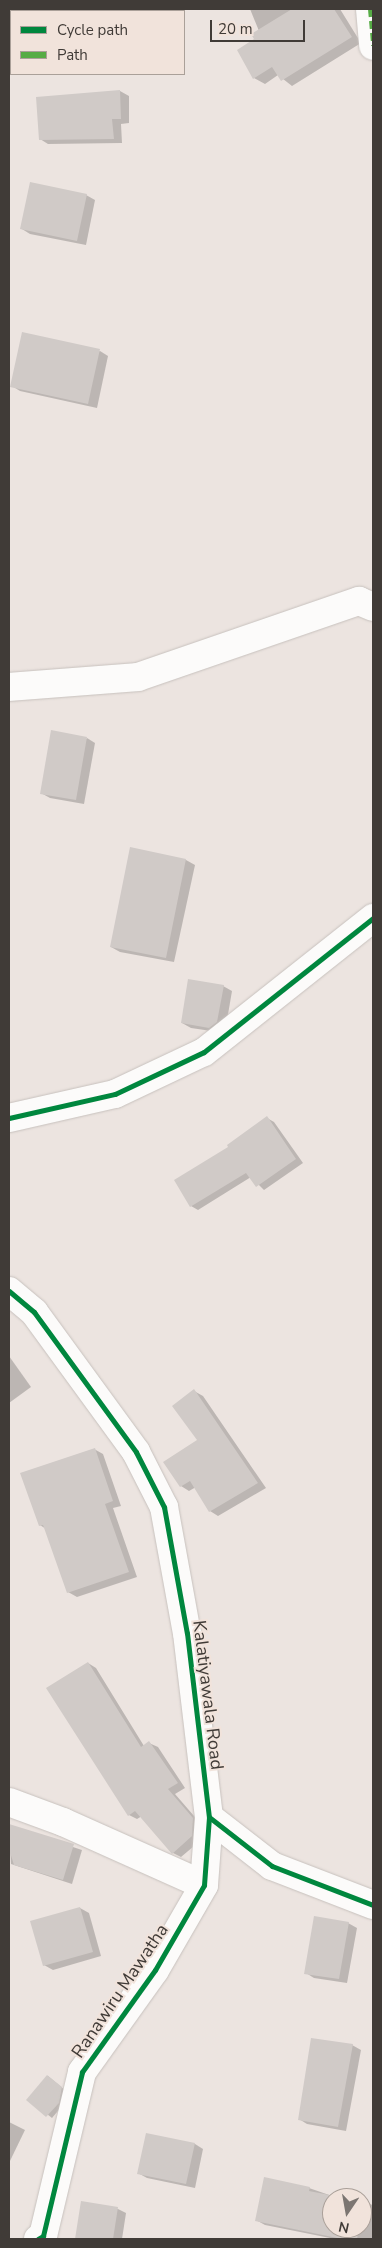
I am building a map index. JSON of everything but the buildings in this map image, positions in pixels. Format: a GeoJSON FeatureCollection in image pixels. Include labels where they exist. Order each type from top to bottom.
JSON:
{"type":"FeatureCollection","features":[{"type":"Feature","properties":{"kind":"street"},"geometry":{"type":"LineString","coordinates":[[370,9],[372,46]]}},
{"type":"Feature","properties":{"kind":"street"},"geometry":{"type":"LineString","coordinates":[[9,686],[138,676],[359,601],[373,607]]}},
{"type":"Feature","properties":{"kind":"street"},"geometry":{"type":"LineString","coordinates":[[9,1118],[115,1094],[204,1052],[373,918]]}},
{"type":"Feature","properties":{"kind":"street","name":"Kalatiyawala Road"},"geometry":{"type":"LineString","coordinates":[[9,1291],[34,1312],[136,1452],[164,1507],[187,1633],[208,1817]]}},
{"type":"Feature","properties":{"kind":"street"},"geometry":{"type":"LineString","coordinates":[[9,1802],[64,1822],[204,1885]]}},
{"type":"Feature","properties":{"kind":"street"},"geometry":{"type":"LineString","coordinates":[[208,1817],[272,1866],[373,1905]]}},
{"type":"Feature","properties":{"kind":"street","name":"Ranawiru Mawatha"},"geometry":{"type":"LineString","coordinates":[[38,2239],[43,2236],[82,2072],[155,1970],[204,1885],[208,1817]]}},
{"type":"Feature","properties":{"kind":"marked path"},"geometry":{"type":"LineString","coordinates":[[370,9],[373,46]]}},
{"type":"Feature","properties":{"kind":"cycle path"},"geometry":{"type":"LineString","coordinates":[[9,1118],[115,1094],[204,1052],[373,918]]}},
{"type":"Feature","properties":{"kind":"cycle path"},"geometry":{"type":"LineString","coordinates":[[9,1291],[34,1312],[136,1452],[164,1507],[187,1633],[209,1817],[272,1866],[373,1905]]}},
{"type":"Feature","properties":{"kind":"cycle path"},"geometry":{"type":"LineString","coordinates":[[38,2239],[43,2236],[82,2072],[155,1970],[204,1885],[209,1817]]}}]}
